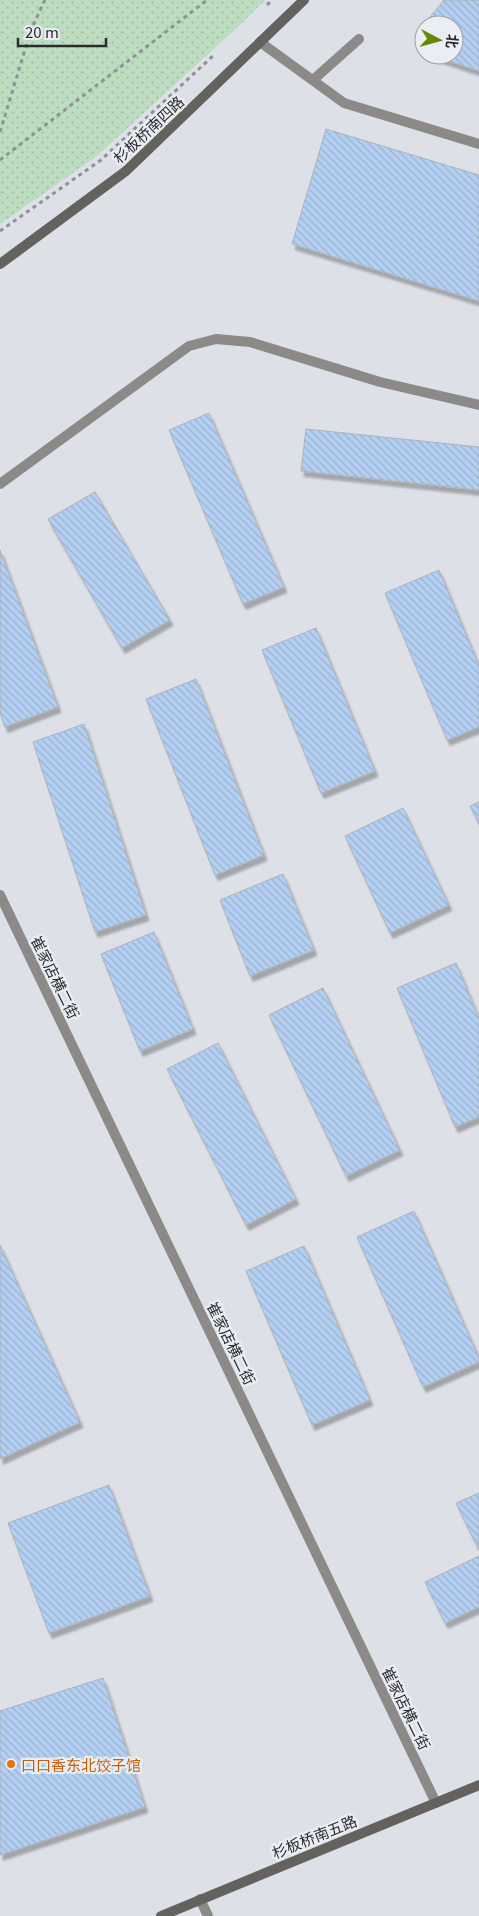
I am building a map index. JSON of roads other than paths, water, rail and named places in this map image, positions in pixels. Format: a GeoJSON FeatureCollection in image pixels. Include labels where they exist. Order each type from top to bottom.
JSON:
{"type":"FeatureCollection","features":[{"type":"Feature","properties":{"kind":"street","name":"杉板桥南四路"},"geometry":{"type":"LineString","coordinates":[[0,264],[126,171],[304,0]]}},
{"type":"Feature","properties":{"kind":"street"},"geometry":{"type":"LineString","coordinates":[[313,80],[359,39]]}},
{"type":"Feature","properties":{"kind":"street"},"geometry":{"type":"LineString","coordinates":[[260,42],[344,103],[479,144]]}},
{"type":"Feature","properties":{"kind":"street"},"geometry":{"type":"LineString","coordinates":[[0,484],[189,346],[216,339],[250,342],[380,382],[479,405]]}},
{"type":"Feature","properties":{"kind":"street","name":"崔家店横二街"},"geometry":{"type":"LineString","coordinates":[[0,895],[436,1803]]}},
{"type":"Feature","properties":{"kind":"street","name":"杉板桥南五路"},"geometry":{"type":"LineString","coordinates":[[161,1916],[479,1785]]}},
{"type":"Feature","properties":{"kind":"street"},"geometry":{"type":"LineString","coordinates":[[200,1899],[208,1916]]}},
{"type":"Feature","properties":{"kind":"place","name":"口口香东北饺子馆"},"geometry":{"type":"Point","coordinates":[11,1764]}}]}
